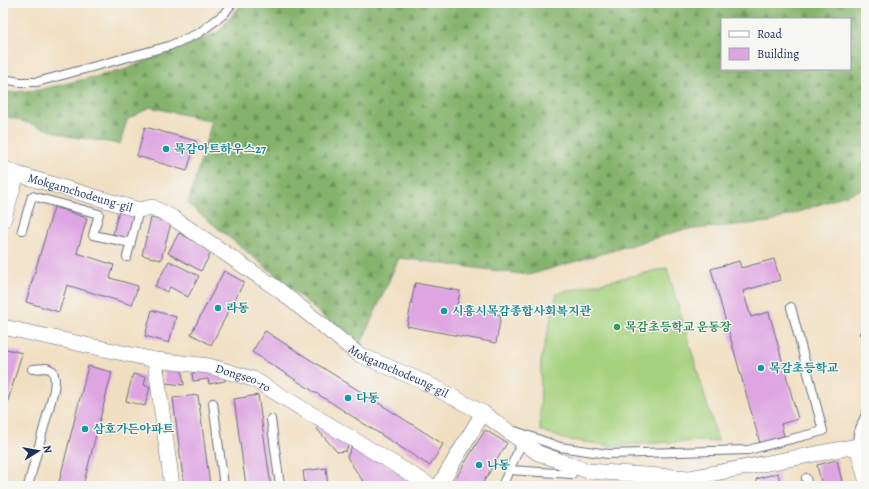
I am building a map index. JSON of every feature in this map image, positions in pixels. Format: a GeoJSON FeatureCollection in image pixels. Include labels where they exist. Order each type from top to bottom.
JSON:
{"type":"FeatureCollection","features":[{"type":"Feature","properties":{"kind":"street","name":"Mokgamchodeung-gil"},"geometry":{"type":"LineString","coordinates":[[3,221],[10,171],[139,210],[152,207],[173,218],[278,290],[358,354],[424,382],[483,413],[538,453],[588,471],[689,482],[857,446]]}},
{"type":"Feature","properties":{"kind":"street"},"geometry":{"type":"LineString","coordinates":[[3,327],[155,360],[172,486]]}},
{"type":"Feature","properties":{"kind":"street","name":"Dongseo-ro"},"geometry":{"type":"LineString","coordinates":[[155,360],[209,366],[254,379],[431,486]]}},
{"type":"Feature","properties":{"kind":"street"},"geometry":{"type":"LineString","coordinates":[[439,486],[483,413]]}},
{"type":"Feature","properties":{"kind":"street"},"geometry":{"type":"LineString","coordinates":[[857,446],[866,479]]}},
{"type":"Feature","properties":{"kind":"lane"},"geometry":{"type":"LineString","coordinates":[[3,79],[20,82],[37,82],[169,46],[199,33],[224,14],[232,3]]}},
{"type":"Feature","properties":{"kind":"lane"},"geometry":{"type":"LineString","coordinates":[[22,230],[32,196],[99,214],[93,235],[131,243]]}},
{"type":"Feature","properties":{"kind":"lane"},"geometry":{"type":"LineString","coordinates":[[127,257],[139,210]]}},
{"type":"Feature","properties":{"kind":"lane"},"geometry":{"type":"LineString","coordinates":[[502,427],[560,447],[608,454],[748,450],[823,431],[790,307]]}},
{"type":"Feature","properties":{"kind":"lane"},"geometry":{"type":"LineString","coordinates":[[28,486],[54,390],[55,380],[52,371],[47,368],[32,369]]}},
{"type":"Feature","properties":{"kind":"lane"},"geometry":{"type":"LineString","coordinates":[[213,403],[224,486]]}},
{"type":"Feature","properties":{"kind":"lane"},"geometry":{"type":"LineString","coordinates":[[857,446],[858,432],[866,414]]}},
{"type":"Feature","properties":{"kind":"lane"},"geometry":{"type":"LineString","coordinates":[[271,419],[280,486]]}},
{"type":"Feature","properties":{"kind":"lane"},"geometry":{"type":"LineString","coordinates":[[502,486],[522,442]]}},
{"type":"Feature","properties":{"kind":"lane"},"geometry":{"type":"LineString","coordinates":[[509,470],[572,474]]}},
{"type":"Feature","properties":{"kind":"green space"},"geometry":{"type":"Polygon","coordinates":[[[242,3],[866,3],[866,188],[770,222],[683,230],[529,275],[399,258],[359,348],[278,277],[188,204],[212,121],[150,107],[127,120],[120,144],[68,136],[3,115],[3,93],[38,90],[124,70],[219,32],[242,3]]]}},
{"type":"Feature","properties":{"kind":"green space","name":"목감초등학교 운동장"},"geometry":{"type":"Polygon","coordinates":[[[667,268],[718,441],[611,446],[564,439],[540,430],[541,360],[557,293],[667,268]]]}},
{"type":"Feature","properties":{"kind":"building","name":"목감아트하우스27"},"geometry":{"type":"Polygon","coordinates":[[[145,127],[196,141],[187,171],[137,156],[145,127]]]}},
{"type":"Feature","properties":{"kind":"building"},"geometry":{"type":"Polygon","coordinates":[[[54,207],[87,218],[77,253],[114,265],[110,278],[138,286],[132,305],[67,285],[59,312],[26,302],[54,207]]]}},
{"type":"Feature","properties":{"kind":"building"},"geometry":{"type":"Polygon","coordinates":[[[119,210],[136,214],[130,239],[113,234],[119,210]]]}},
{"type":"Feature","properties":{"kind":"building"},"geometry":{"type":"Polygon","coordinates":[[[151,218],[171,223],[161,260],[142,255],[151,218]]]}},
{"type":"Feature","properties":{"kind":"building"},"geometry":{"type":"Polygon","coordinates":[[[179,233],[212,251],[201,271],[168,253],[179,233]]]}},
{"type":"Feature","properties":{"kind":"building","name":"목감초등학교"},"geometry":{"type":"Polygon","coordinates":[[[774,259],[780,280],[743,291],[751,317],[769,312],[798,419],[781,424],[784,436],[760,443],[711,269],[739,261],[741,268],[774,259]]]}},
{"type":"Feature","properties":{"kind":"building"},"geometry":{"type":"Polygon","coordinates":[[[169,261],[199,276],[188,297],[170,287],[167,292],[155,286],[169,261]]]}},
{"type":"Feature","properties":{"kind":"building","name":"라동"},"geometry":{"type":"Polygon","coordinates":[[[224,271],[244,282],[211,345],[191,334],[224,271]]]}},
{"type":"Feature","properties":{"kind":"building","name":"시흥시목감종합사회복지관"},"geometry":{"type":"Polygon","coordinates":[[[415,283],[460,291],[457,307],[501,315],[496,343],[407,326],[415,283]]]}},
{"type":"Feature","properties":{"kind":"building"},"geometry":{"type":"Polygon","coordinates":[[[152,310],[176,317],[169,343],[145,336],[152,310]]]}},
{"type":"Feature","properties":{"kind":"building"},"geometry":{"type":"Polygon","coordinates":[[[866,322],[866,338],[859,334],[866,322]]]}},
{"type":"Feature","properties":{"kind":"building","name":"다동"},"geometry":{"type":"Polygon","coordinates":[[[265,331],[443,444],[430,466],[252,352],[265,331]]]}},
{"type":"Feature","properties":{"kind":"building"},"geometry":{"type":"Polygon","coordinates":[[[3,348],[22,353],[3,418],[3,348]]]}},
{"type":"Feature","properties":{"kind":"building"},"geometry":{"type":"Polygon","coordinates":[[[181,365],[184,385],[165,383],[164,368],[181,365]]]}},
{"type":"Feature","properties":{"kind":"building","name":"삼호가든아파트"},"geometry":{"type":"Polygon","coordinates":[[[88,366],[112,372],[83,486],[58,486],[88,366]]]}},
{"type":"Feature","properties":{"kind":"building"},"geometry":{"type":"Polygon","coordinates":[[[215,370],[224,374],[225,381],[209,384],[208,379],[193,381],[192,373],[215,370]]]}},
{"type":"Feature","properties":{"kind":"building"},"geometry":{"type":"Polygon","coordinates":[[[133,374],[146,377],[144,385],[150,387],[145,406],[126,401],[133,374]]]}},
{"type":"Feature","properties":{"kind":"building"},"geometry":{"type":"Polygon","coordinates":[[[198,395],[210,486],[184,486],[173,398],[198,395]]]}},
{"type":"Feature","properties":{"kind":"building"},"geometry":{"type":"Polygon","coordinates":[[[258,395],[271,486],[246,486],[234,399],[258,395]]]}},
{"type":"Feature","properties":{"kind":"building"},"geometry":{"type":"Polygon","coordinates":[[[318,426],[349,444],[346,451],[337,452],[317,429],[318,426]]]}},
{"type":"Feature","properties":{"kind":"building","name":"나동"},"geometry":{"type":"Polygon","coordinates":[[[485,430],[507,443],[481,486],[451,486],[485,430]]]}},
{"type":"Feature","properties":{"kind":"building"},"geometry":{"type":"Polygon","coordinates":[[[353,444],[417,485],[366,486],[347,457],[353,444]]]}},
{"type":"Feature","properties":{"kind":"building"},"geometry":{"type":"Polygon","coordinates":[[[837,460],[843,486],[822,486],[817,465],[837,460]]]}},
{"type":"Feature","properties":{"kind":"building"},"geometry":{"type":"Polygon","coordinates":[[[326,468],[328,486],[305,486],[303,471],[326,468]]]}},
{"type":"Feature","properties":{"kind":"building"},"geometry":{"type":"Polygon","coordinates":[[[778,473],[781,486],[758,486],[756,479],[778,473]]]}},
{"type":"Feature","properties":{"kind":"building"},"geometry":{"type":"Polygon","coordinates":[[[519,483],[559,485],[559,486],[519,486],[519,483]]]}},
{"type":"Feature","properties":{"kind":"building"},"geometry":{"type":"Polygon","coordinates":[[[639,483],[676,483],[676,486],[639,486],[639,483]]]}},
{"type":"Feature","properties":{"kind":"place","name":"목감아트하우스27"},"geometry":{"type":"Point","coordinates":[166,149]}},
{"type":"Feature","properties":{"kind":"place","name":"라동"},"geometry":{"type":"Point","coordinates":[218,308]}},
{"type":"Feature","properties":{"kind":"place","name":"시흥시목감종합사회복지관"},"geometry":{"type":"Point","coordinates":[444,311]}},
{"type":"Feature","properties":{"kind":"place","name":"목감초등학교 운동장"},"geometry":{"type":"Point","coordinates":[617,327]}},
{"type":"Feature","properties":{"kind":"place","name":"목감초등학교"},"geometry":{"type":"Point","coordinates":[761,368]}},
{"type":"Feature","properties":{"kind":"place","name":"다동"},"geometry":{"type":"Point","coordinates":[348,398]}},
{"type":"Feature","properties":{"kind":"place","name":"삼호가든아파트"},"geometry":{"type":"Point","coordinates":[85,429]}},
{"type":"Feature","properties":{"kind":"place","name":"나동"},"geometry":{"type":"Point","coordinates":[479,465]}}]}
